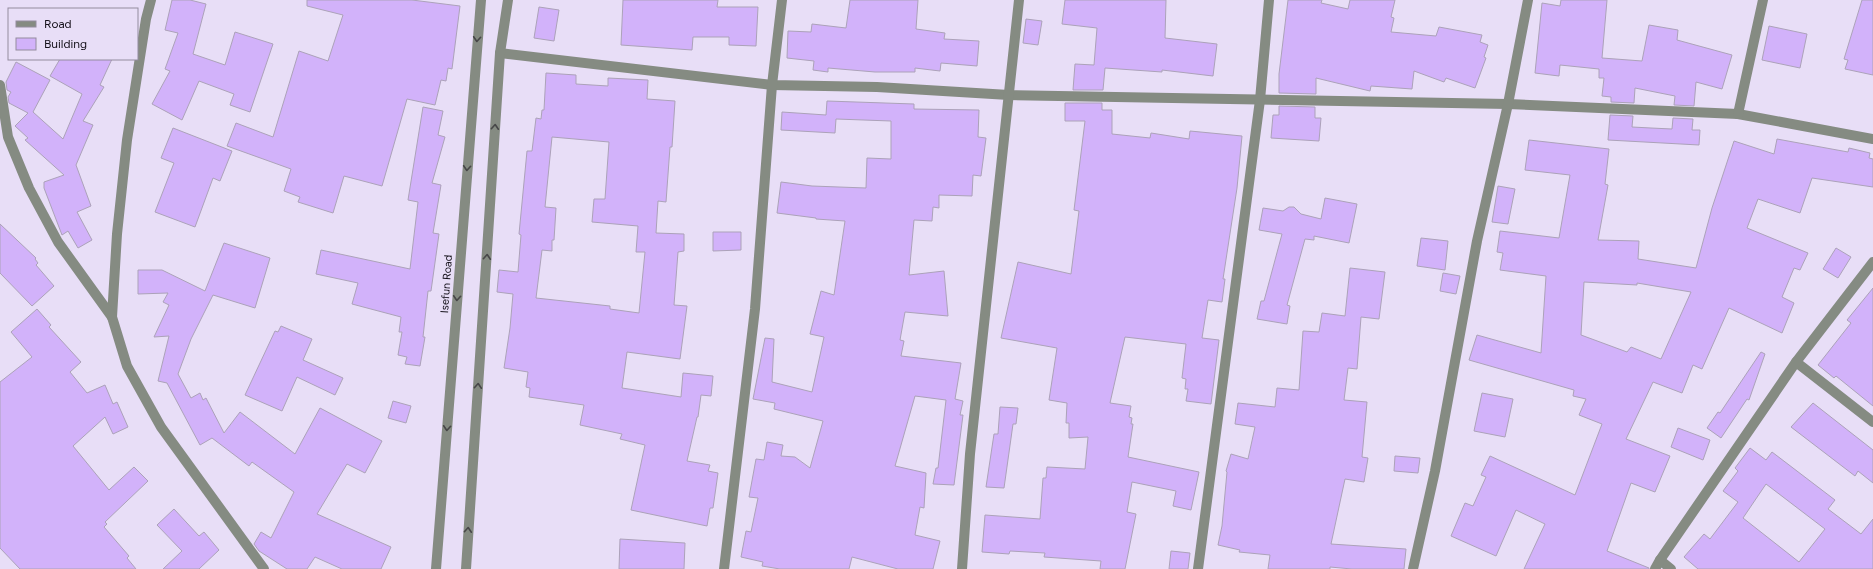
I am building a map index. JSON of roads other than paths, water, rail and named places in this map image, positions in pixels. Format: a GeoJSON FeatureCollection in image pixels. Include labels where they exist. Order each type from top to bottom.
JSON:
{"type":"FeatureCollection","features":[{"type":"Feature","properties":{"kind":"street"},"geometry":{"type":"LineString","coordinates":[[112,318],[117,234],[127,140],[146,19],[151,0]]}},
{"type":"Feature","properties":{"kind":"street","name":"Isefun Road"},"geometry":{"type":"LineString","coordinates":[[436,569],[480,0]]}},
{"type":"Feature","properties":{"kind":"street"},"geometry":{"type":"LineString","coordinates":[[466,569],[500,53],[508,0]]}},
{"type":"Feature","properties":{"kind":"street"},"geometry":{"type":"LineString","coordinates":[[724,569],[755,309],[772,85],[782,0]]}},
{"type":"Feature","properties":{"kind":"street"},"geometry":{"type":"LineString","coordinates":[[962,569],[970,454],[1019,0]]}},
{"type":"Feature","properties":{"kind":"street"},"geometry":{"type":"LineString","coordinates":[[1198,569],[1260,100],[1269,0]]}},
{"type":"Feature","properties":{"kind":"street"},"geometry":{"type":"LineString","coordinates":[[1413,569],[1435,471],[1477,241],[1508,104],[1528,0]]}},
{"type":"Feature","properties":{"kind":"street"},"geometry":{"type":"LineString","coordinates":[[1738,114],[1763,0]]}},
{"type":"Feature","properties":{"kind":"street"},"geometry":{"type":"LineString","coordinates":[[500,53],[772,85],[877,87],[1008,95],[1508,104],[1738,114],[1873,140]]}},
{"type":"Feature","properties":{"kind":"street"},"geometry":{"type":"LineString","coordinates":[[0,85],[8,137],[29,188],[58,242],[112,318],[127,366],[161,427],[264,569]]}},
{"type":"Feature","properties":{"kind":"street"},"geometry":{"type":"LineString","coordinates":[[1672,569],[1657,564],[1796,362],[1873,262]]}},
{"type":"Feature","properties":{"kind":"street"},"geometry":{"type":"LineString","coordinates":[[1796,362],[1873,422]]}}]}
